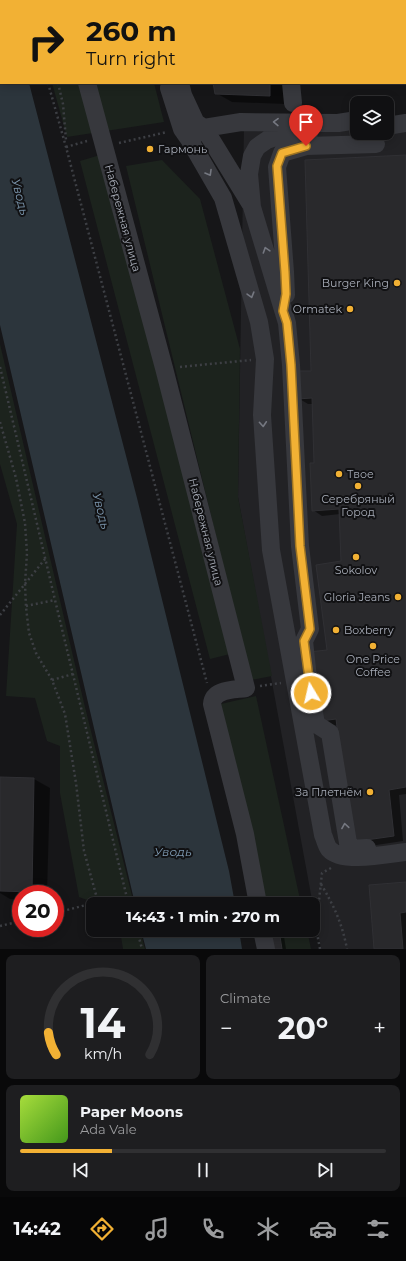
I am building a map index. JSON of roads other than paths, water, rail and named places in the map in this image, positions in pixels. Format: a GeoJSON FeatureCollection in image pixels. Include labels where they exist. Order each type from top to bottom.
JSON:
{"type":"FeatureCollection","features":[{"type":"Feature","properties":{"kind":"street","name":"Набережная улица"},"geometry":{"type":"LineString","coordinates":[[87,84],[164,368],[246,688],[218,693],[214,697],[212,704],[245,834],[257,897]]}},
{"type":"Feature","properties":{"kind":"street"},"geometry":{"type":"LineString","coordinates":[[98,84],[112,134],[103,142]]}},
{"type":"Feature","properties":{"kind":"street"},"geometry":{"type":"LineString","coordinates":[[168,84],[186,134],[223,198],[258,322],[265,359],[262,415],[270,550],[323,835],[330,849],[339,855],[406,843]]}},
{"type":"Feature","properties":{"kind":"street"},"geometry":{"type":"LineString","coordinates":[[180,84],[183,95],[196,123],[204,128],[252,207]]}},
{"type":"Feature","properties":{"kind":"street"},"geometry":{"type":"LineString","coordinates":[[291,84],[293,103]]}},
{"type":"Feature","properties":{"kind":"street"},"geometry":{"type":"LineString","coordinates":[[394,115],[406,114]]}},
{"type":"Feature","properties":{"kind":"street"},"geometry":{"type":"LineString","coordinates":[[283,311],[286,294],[277,166],[282,153],[306,134],[338,122],[350,121]]}},
{"type":"Feature","properties":{"kind":"street"},"geometry":{"type":"LineString","coordinates":[[186,134],[204,128],[241,122],[306,134],[376,144]]}},
{"type":"Feature","properties":{"kind":"street"},"geometry":{"type":"LineString","coordinates":[[394,125],[406,123]]}},
{"type":"Feature","properties":{"kind":"street"},"geometry":{"type":"LineString","coordinates":[[349,853],[330,733],[316,724],[308,678],[304,641],[310,629],[300,546],[291,365],[287,323],[252,207],[250,165],[252,156],[257,147],[267,140],[278,136],[350,130]]}},
{"type":"Feature","properties":{"kind":"street"},"geometry":{"type":"LineString","coordinates":[[270,550],[300,546]]}},
{"type":"Feature","properties":{"kind":"street"},"geometry":{"type":"LineString","coordinates":[[349,853],[372,856],[406,852]]}},
{"type":"Feature","properties":{"kind":"street"},"geometry":{"type":"LineString","coordinates":[[263,937],[266,949]]}},
{"type":"Feature","properties":{"kind":"water","name":"Уводь"},"geometry":{"type":"Polygon","coordinates":[[[0,84],[29,84],[137,498],[229,871],[234,897],[133,897],[0,325],[0,84]]]}},
{"type":"Feature","properties":{"kind":"water"},"geometry":{"type":"Polygon","coordinates":[[[143,937],[240,937],[242,949],[146,949],[143,937]]]}},
{"type":"Feature","properties":{"kind":"place","name":"Гармонь"},"geometry":{"type":"Point","coordinates":[150,149]}},
{"type":"Feature","properties":{"kind":"place","name":"Burger King"},"geometry":{"type":"Point","coordinates":[397,283]}},
{"type":"Feature","properties":{"kind":"place","name":"Ormatek"},"geometry":{"type":"Point","coordinates":[350,309]}},
{"type":"Feature","properties":{"kind":"place","name":"Твое"},"geometry":{"type":"Point","coordinates":[339,474]}},
{"type":"Feature","properties":{"kind":"place","name":"Серебряный Город"},"geometry":{"type":"Point","coordinates":[358,486]}},
{"type":"Feature","properties":{"kind":"place","name":"Sokolov"},"geometry":{"type":"Point","coordinates":[356,557]}},
{"type":"Feature","properties":{"kind":"place","name":"Gloria Jeans"},"geometry":{"type":"Point","coordinates":[398,597]}},
{"type":"Feature","properties":{"kind":"place","name":"Boxberry"},"geometry":{"type":"Point","coordinates":[336,630]}},
{"type":"Feature","properties":{"kind":"place","name":"One Price Coffee"},"geometry":{"type":"Point","coordinates":[373,646]}},
{"type":"Feature","properties":{"kind":"place","name":"За Плетнём"},"geometry":{"type":"Point","coordinates":[370,792]}}]}
